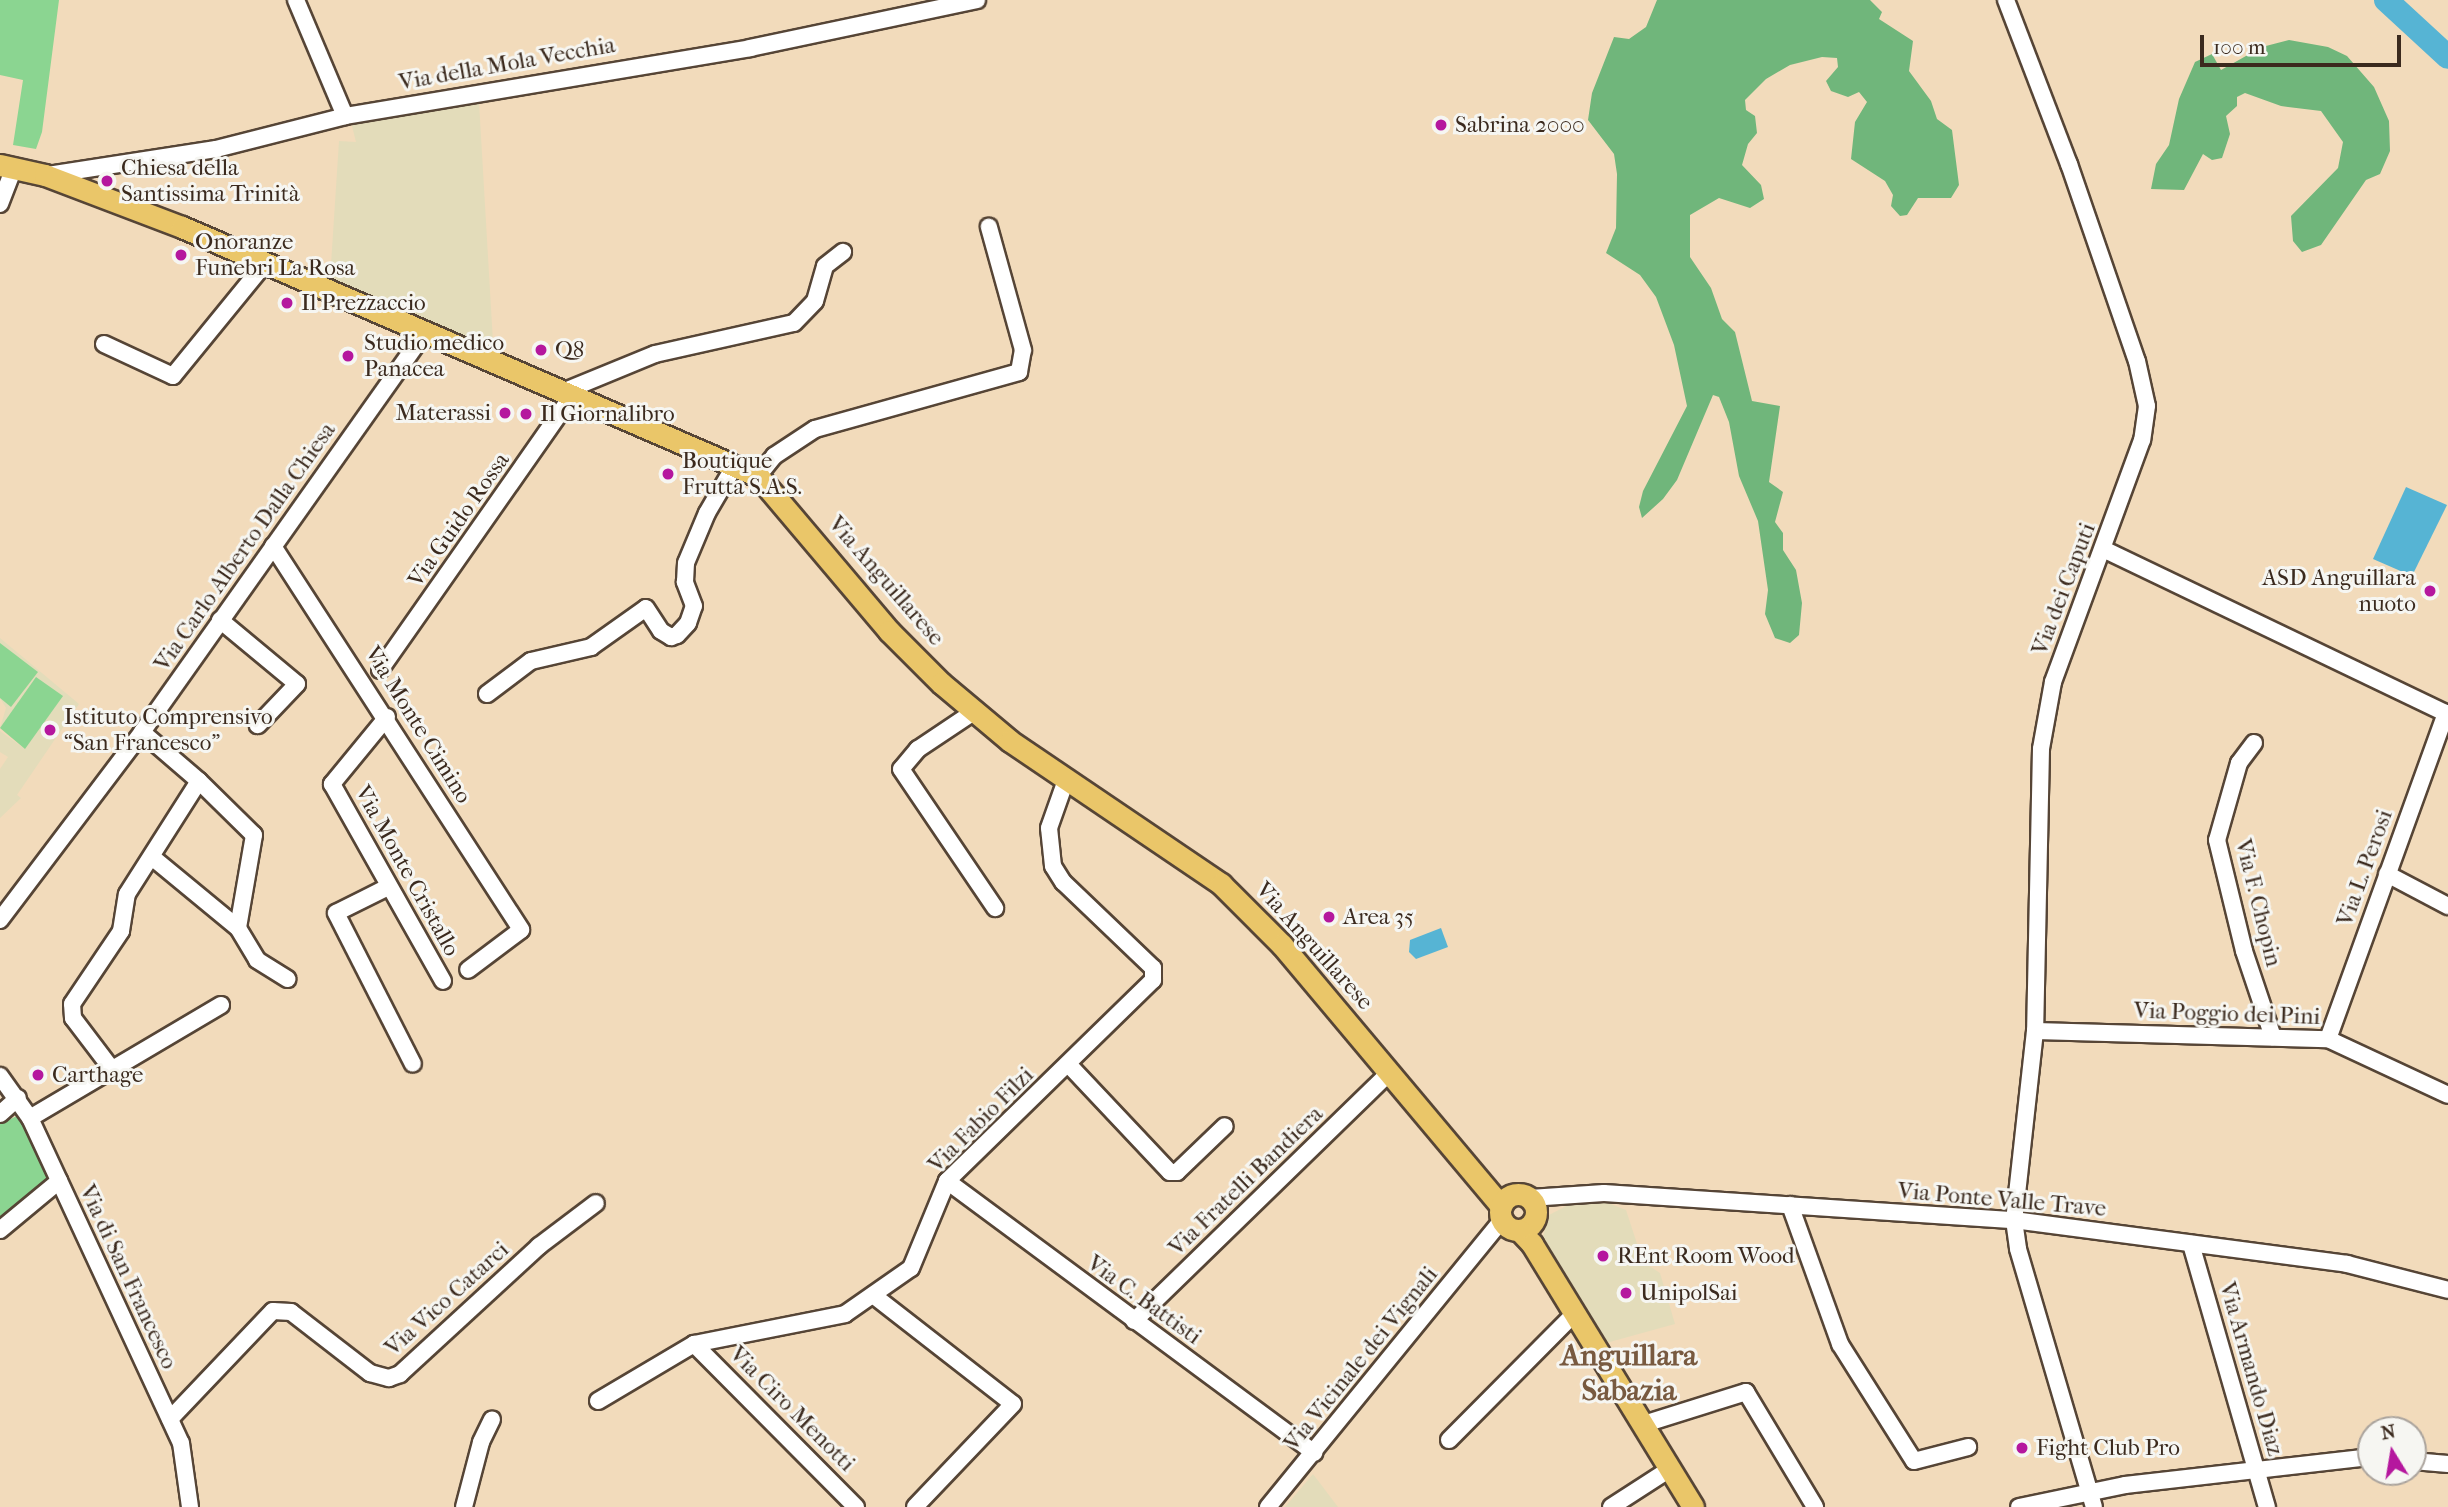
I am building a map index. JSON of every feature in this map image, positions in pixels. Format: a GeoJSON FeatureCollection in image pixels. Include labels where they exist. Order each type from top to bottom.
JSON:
{"type":"FeatureCollection","features":[{"type":"Feature","properties":{"kind":"main road","name":"Via Anguillarese"},"geometry":{"type":"LineString","coordinates":[[7,167],[45,175],[266,262],[758,476],[890,632],[975,711],[1066,780],[1221,884],[1282,945],[1480,1181],[1523,1215],[1574,1314],[1693,1507]]}},
{"type":"Feature","properties":{"kind":"street"},"geometry":{"type":"LineString","coordinates":[[296,0],[345,116]]}},
{"type":"Feature","properties":{"kind":"street","name":"Via della Mola Vecchia"},"geometry":{"type":"LineString","coordinates":[[45,175],[216,149],[345,116],[750,48],[977,0]]}},
{"type":"Feature","properties":{"kind":"street","name":"Via dei Caputi"},"geometry":{"type":"LineString","coordinates":[[2006,0],[2069,164],[2137,361],[2147,406],[2142,440],[2053,682],[2041,749],[2035,1031],[2014,1220],[2018,1249],[2092,1499]]}},
{"type":"Feature","properties":{"kind":"street"},"geometry":{"type":"LineString","coordinates":[[0,204],[7,167]]}},
{"type":"Feature","properties":{"kind":"street"},"geometry":{"type":"LineString","coordinates":[[758,476],[774,456],[815,429],[1019,372],[1023,350],[989,227]]}},
{"type":"Feature","properties":{"kind":"street"},"geometry":{"type":"LineString","coordinates":[[569,393],[655,354],[794,323],[815,301],[825,266],[843,252]]}},
{"type":"Feature","properties":{"kind":"street"},"geometry":{"type":"LineString","coordinates":[[104,344],[173,376],[266,262]]}},
{"type":"Feature","properties":{"kind":"street","name":"Via Carlo Alberto Dalla Chiesa"},"geometry":{"type":"LineString","coordinates":[[0,920],[142,732],[425,332]]}},
{"type":"Feature","properties":{"kind":"street","name":"Via Guido Rossa"},"geometry":{"type":"LineString","coordinates":[[380,670],[569,393]]}},
{"type":"Feature","properties":{"kind":"street"},"geometry":{"type":"LineString","coordinates":[[486,694],[531,660],[592,647],[646,608],[671,637],[688,623],[694,606],[685,582],[686,563],[706,513],[735,465]]}},
{"type":"Feature","properties":{"kind":"street","name":"Via Monte Cimino"},"geometry":{"type":"LineString","coordinates":[[273,546],[387,717],[521,930],[468,970]]}},
{"type":"Feature","properties":{"kind":"street"},"geometry":{"type":"LineString","coordinates":[[2103,549],[2447,713]]}},
{"type":"Feature","properties":{"kind":"street"},"geometry":{"type":"LineString","coordinates":[[220,620],[297,684],[258,725]]}},
{"type":"Feature","properties":{"kind":"street"},"geometry":{"type":"LineString","coordinates":[[975,711],[918,749],[901,769],[995,908]]}},
{"type":"Feature","properties":{"kind":"street","name":"Via L. Perosi"},"geometry":{"type":"LineString","coordinates":[[2328,1039],[2447,713]]}},
{"type":"Feature","properties":{"kind":"street","name":"Via Monte Cristallo"},"geometry":{"type":"LineString","coordinates":[[387,717],[332,785],[443,981]]}},
{"type":"Feature","properties":{"kind":"street"},"geometry":{"type":"LineString","coordinates":[[142,732],[199,781],[254,835],[238,928]]}},
{"type":"Feature","properties":{"kind":"street","name":"Via F. Chopin"},"geometry":{"type":"LineString","coordinates":[[2254,743],[2239,763],[2217,840],[2244,951],[2273,1038]]}},
{"type":"Feature","properties":{"kind":"street","name":"Via Fabio Filzi"},"geometry":{"type":"LineString","coordinates":[[598,1401],[694,1344],[818,1322],[845,1314],[911,1268],[947,1181],[1069,1065],[1153,980],[1154,974],[1063,883],[1053,866],[1049,828],[1066,780]]}},
{"type":"Feature","properties":{"kind":"street"},"geometry":{"type":"LineString","coordinates":[[111,1068],[74,1018],[72,1004],[121,931],[127,894],[153,858],[199,781]]}},
{"type":"Feature","properties":{"kind":"street"},"geometry":{"type":"LineString","coordinates":[[153,858],[238,928],[257,960],[288,979]]}},
{"type":"Feature","properties":{"kind":"street"},"geometry":{"type":"LineString","coordinates":[[2386,874],[2448,906]]}},
{"type":"Feature","properties":{"kind":"street"},"geometry":{"type":"LineString","coordinates":[[388,887],[336,914],[414,1064]]}},
{"type":"Feature","properties":{"kind":"street"},"geometry":{"type":"LineString","coordinates":[[30,1118],[221,1005]]}},
{"type":"Feature","properties":{"kind":"street","name":"Via Poggio dei Pini"},"geometry":{"type":"LineString","coordinates":[[2035,1031],[2328,1039],[2448,1094]]}},
{"type":"Feature","properties":{"kind":"street"},"geometry":{"type":"LineString","coordinates":[[1069,1065],[1170,1172],[1177,1172],[1225,1126]]}},
{"type":"Feature","properties":{"kind":"street","name":"Via Fratelli Bandiera"},"geometry":{"type":"LineString","coordinates":[[1134,1321],[1389,1073]]}},
{"type":"Feature","properties":{"kind":"street","name":"Via di San Francesco"},"geometry":{"type":"LineString","coordinates":[[0,1076],[30,1118],[181,1443],[190,1507]]}},
{"type":"Feature","properties":{"kind":"street"},"geometry":{"type":"LineString","coordinates":[[0,1114],[18,1098]]}},
{"type":"Feature","properties":{"kind":"street"},"geometry":{"type":"LineString","coordinates":[[0,1230],[58,1181]]}},
{"type":"Feature","properties":{"kind":"street","name":"Via C. Battisti"},"geometry":{"type":"LineString","coordinates":[[947,1181],[1314,1453]]}},
{"type":"Feature","properties":{"kind":"street","name":"Via Ponte Valle Trave"},"geometry":{"type":"LineString","coordinates":[[1523,1215],[1604,1193],[2014,1220],[2347,1264],[2448,1290]]}},
{"type":"Feature","properties":{"kind":"street","name":"Via Vico Catarci"},"geometry":{"type":"LineString","coordinates":[[170,1419],[273,1311],[291,1312],[379,1378],[400,1374],[539,1246],[596,1203]]}},
{"type":"Feature","properties":{"kind":"street"},"geometry":{"type":"LineString","coordinates":[[1790,1205],[1840,1344],[1913,1461],[1968,1447]]}},
{"type":"Feature","properties":{"kind":"street","name":"Via Vicinale dei Vignali"},"geometry":{"type":"LineString","coordinates":[[1268,1507],[1490,1240],[1523,1215]]}},
{"type":"Feature","properties":{"kind":"street","name":"Via Armando Diaz"},"geometry":{"type":"LineString","coordinates":[[2191,1244],[2267,1507]]}},
{"type":"Feature","properties":{"kind":"street"},"geometry":{"type":"LineString","coordinates":[[873,1295],[1013,1406],[915,1507]]}},
{"type":"Feature","properties":{"kind":"street"},"geometry":{"type":"LineString","coordinates":[[1449,1440],[1574,1314]]}},
{"type":"Feature","properties":{"kind":"street","name":"Via Ciro Menotti"},"geometry":{"type":"LineString","coordinates":[[694,1344],[856,1507]]}},
{"type":"Feature","properties":{"kind":"street"},"geometry":{"type":"LineString","coordinates":[[1644,1424],[1745,1392],[1815,1507]]}},
{"type":"Feature","properties":{"kind":"street"},"geometry":{"type":"LineString","coordinates":[[464,1507],[481,1442],[492,1419]]}},
{"type":"Feature","properties":{"kind":"street"},"geometry":{"type":"LineString","coordinates":[[2019,1507],[2092,1499],[2256,1468],[2357,1458]]}},
{"type":"Feature","properties":{"kind":"street"},"geometry":{"type":"LineString","coordinates":[[2427,1462],[2448,1464]]}},
{"type":"Feature","properties":{"kind":"street"},"geometry":{"type":"LineString","coordinates":[[1611,1507],[1670,1469]]}},
{"type":"Feature","properties":{"kind":"shaded area"},"geometry":{"type":"Polygon","coordinates":[[[479,102],[493,342],[482,348],[330,280],[339,141],[356,142],[351,122],[479,102]]]}},
{"type":"Feature","properties":{"kind":"shaded area","name":"Istituto Comprensivo “San Francesco”"},"geometry":{"type":"Polygon","coordinates":[[[0,638],[79,704],[17,795],[21,798],[0,818],[0,769],[8,757],[0,752],[0,731],[25,749],[36,677],[0,728],[6,708],[0,698],[11,706],[38,672],[0,643],[0,638]]]}},
{"type":"Feature","properties":{"kind":"shaded area"},"geometry":{"type":"Polygon","coordinates":[[[1572,1203],[1608,1203],[1626,1210],[1643,1262],[1660,1273],[1675,1324],[1606,1343],[1555,1266],[1543,1237],[1549,1215],[1572,1203]]]}},
{"type":"Feature","properties":{"kind":"shaded area"},"geometry":{"type":"Polygon","coordinates":[[[1313,1474],[1338,1507],[1285,1507],[1313,1474]]]}},
{"type":"Feature","properties":{"kind":"green space"},"geometry":{"type":"Polygon","coordinates":[[[0,0],[59,0],[42,132],[36,149],[13,145],[23,80],[0,75],[0,0]]]}},
{"type":"Feature","properties":{"kind":"green space"},"geometry":{"type":"Polygon","coordinates":[[[1657,0],[1870,0],[1882,12],[1879,19],[1913,41],[1909,71],[1931,101],[1937,119],[1952,130],[1959,185],[1951,198],[1918,198],[1907,215],[1900,216],[1891,206],[1893,195],[1885,181],[1851,159],[1855,122],[1867,102],[1859,92],[1848,97],[1831,91],[1826,81],[1838,67],[1837,58],[1822,57],[1790,65],[1766,79],[1745,100],[1746,110],[1755,116],[1757,133],[1748,144],[1742,165],[1761,185],[1764,199],[1750,208],[1719,198],[1690,215],[1690,257],[1711,288],[1722,319],[1735,332],[1752,401],[1780,406],[1769,482],[1783,492],[1775,522],[1783,533],[1783,550],[1796,570],[1802,603],[1799,635],[1790,643],[1775,638],[1765,614],[1768,590],[1758,521],[1739,476],[1729,422],[1719,397],[1713,395],[1677,480],[1663,499],[1642,518],[1639,507],[1643,491],[1687,406],[1674,345],[1656,297],[1640,275],[1606,253],[1616,228],[1617,174],[1614,154],[1588,120],[1592,93],[1614,37],[1629,39],[1646,27],[1657,0]]]}},
{"type":"Feature","properties":{"kind":"green space"},"geometry":{"type":"Polygon","coordinates":[[[2289,40],[2328,47],[2347,56],[2374,87],[2389,121],[2390,151],[2380,174],[2366,180],[2321,245],[2302,252],[2293,241],[2291,216],[2338,168],[2343,142],[2321,111],[2281,106],[2245,93],[2237,97],[2237,106],[2226,116],[2230,134],[2222,158],[2212,160],[2203,154],[2184,190],[2151,189],[2156,164],[2169,145],[2179,99],[2195,62],[2212,54],[2221,70],[2262,47],[2289,40]]]}},
{"type":"Feature","properties":{"kind":"green space"},"geometry":{"type":"Polygon","coordinates":[[[0,643],[38,672],[11,707],[0,698],[0,643]]]}},
{"type":"Feature","properties":{"kind":"green space"},"geometry":{"type":"Polygon","coordinates":[[[36,677],[63,696],[25,749],[0,728],[36,677]]]}},
{"type":"Feature","properties":{"kind":"green space"},"geometry":{"type":"Polygon","coordinates":[[[19,1115],[50,1182],[0,1224],[0,1124],[19,1115]]]}},
{"type":"Feature","properties":{"kind":"water"},"geometry":{"type":"Polygon","coordinates":[[[2406,487],[2447,505],[2412,576],[2373,559],[2406,487]]]}},
{"type":"Feature","properties":{"kind":"water"},"geometry":{"type":"Polygon","coordinates":[[[1441,928],[1448,947],[1416,959],[1409,952],[1410,940],[1441,928]]]}},
{"type":"Feature","properties":{"kind":"waterway"},"geometry":{"type":"LineString","coordinates":[[2386,0],[2448,57]]}},
{"type":"Feature","properties":{"kind":"place","name":"Sabrina 2000"},"geometry":{"type":"Point","coordinates":[1441,125]}},
{"type":"Feature","properties":{"kind":"place","name":"Chiesa della Santissima Trinità"},"geometry":{"type":"Point","coordinates":[107,181]}},
{"type":"Feature","properties":{"kind":"place","name":"Onoranze Funebri La Rosa"},"geometry":{"type":"Point","coordinates":[181,255]}},
{"type":"Feature","properties":{"kind":"place","name":"Il Prezzaccio"},"geometry":{"type":"Point","coordinates":[287,303]}},
{"type":"Feature","properties":{"kind":"place","name":"Q8"},"geometry":{"type":"Point","coordinates":[541,350]}},
{"type":"Feature","properties":{"kind":"place","name":"Studio medico Panacea"},"geometry":{"type":"Point","coordinates":[348,356]}},
{"type":"Feature","properties":{"kind":"place","name":"Materassi"},"geometry":{"type":"Point","coordinates":[505,413]}},
{"type":"Feature","properties":{"kind":"place","name":"Il Giornalibro"},"geometry":{"type":"Point","coordinates":[526,414]}},
{"type":"Feature","properties":{"kind":"place","name":"Boutique Frutta S.A.S."},"geometry":{"type":"Point","coordinates":[668,474]}},
{"type":"Feature","properties":{"kind":"place","name":"ASD Anguillara nuoto"},"geometry":{"type":"Point","coordinates":[2430,591]}},
{"type":"Feature","properties":{"kind":"place","name":"Istituto Comprensivo “San Francesco”"},"geometry":{"type":"Point","coordinates":[50,730]}},
{"type":"Feature","properties":{"kind":"place","name":"Area 35"},"geometry":{"type":"Point","coordinates":[1329,917]}},
{"type":"Feature","properties":{"kind":"place","name":"Carthage"},"geometry":{"type":"Point","coordinates":[38,1075]}},
{"type":"Feature","properties":{"kind":"place","name":"REnt Room Wood"},"geometry":{"type":"Point","coordinates":[1603,1256]}},
{"type":"Feature","properties":{"kind":"place","name":"UnipolSai"},"geometry":{"type":"Point","coordinates":[1626,1293]}},
{"type":"Feature","properties":{"kind":"place","name":"Fight Club Pro"},"geometry":{"type":"Point","coordinates":[2022,1448]}},
{"type":"Feature","properties":{"kind":"district","name":"Anguillara Sabazia"},"geometry":{"type":"Point","coordinates":[1629,1373]}}]}
